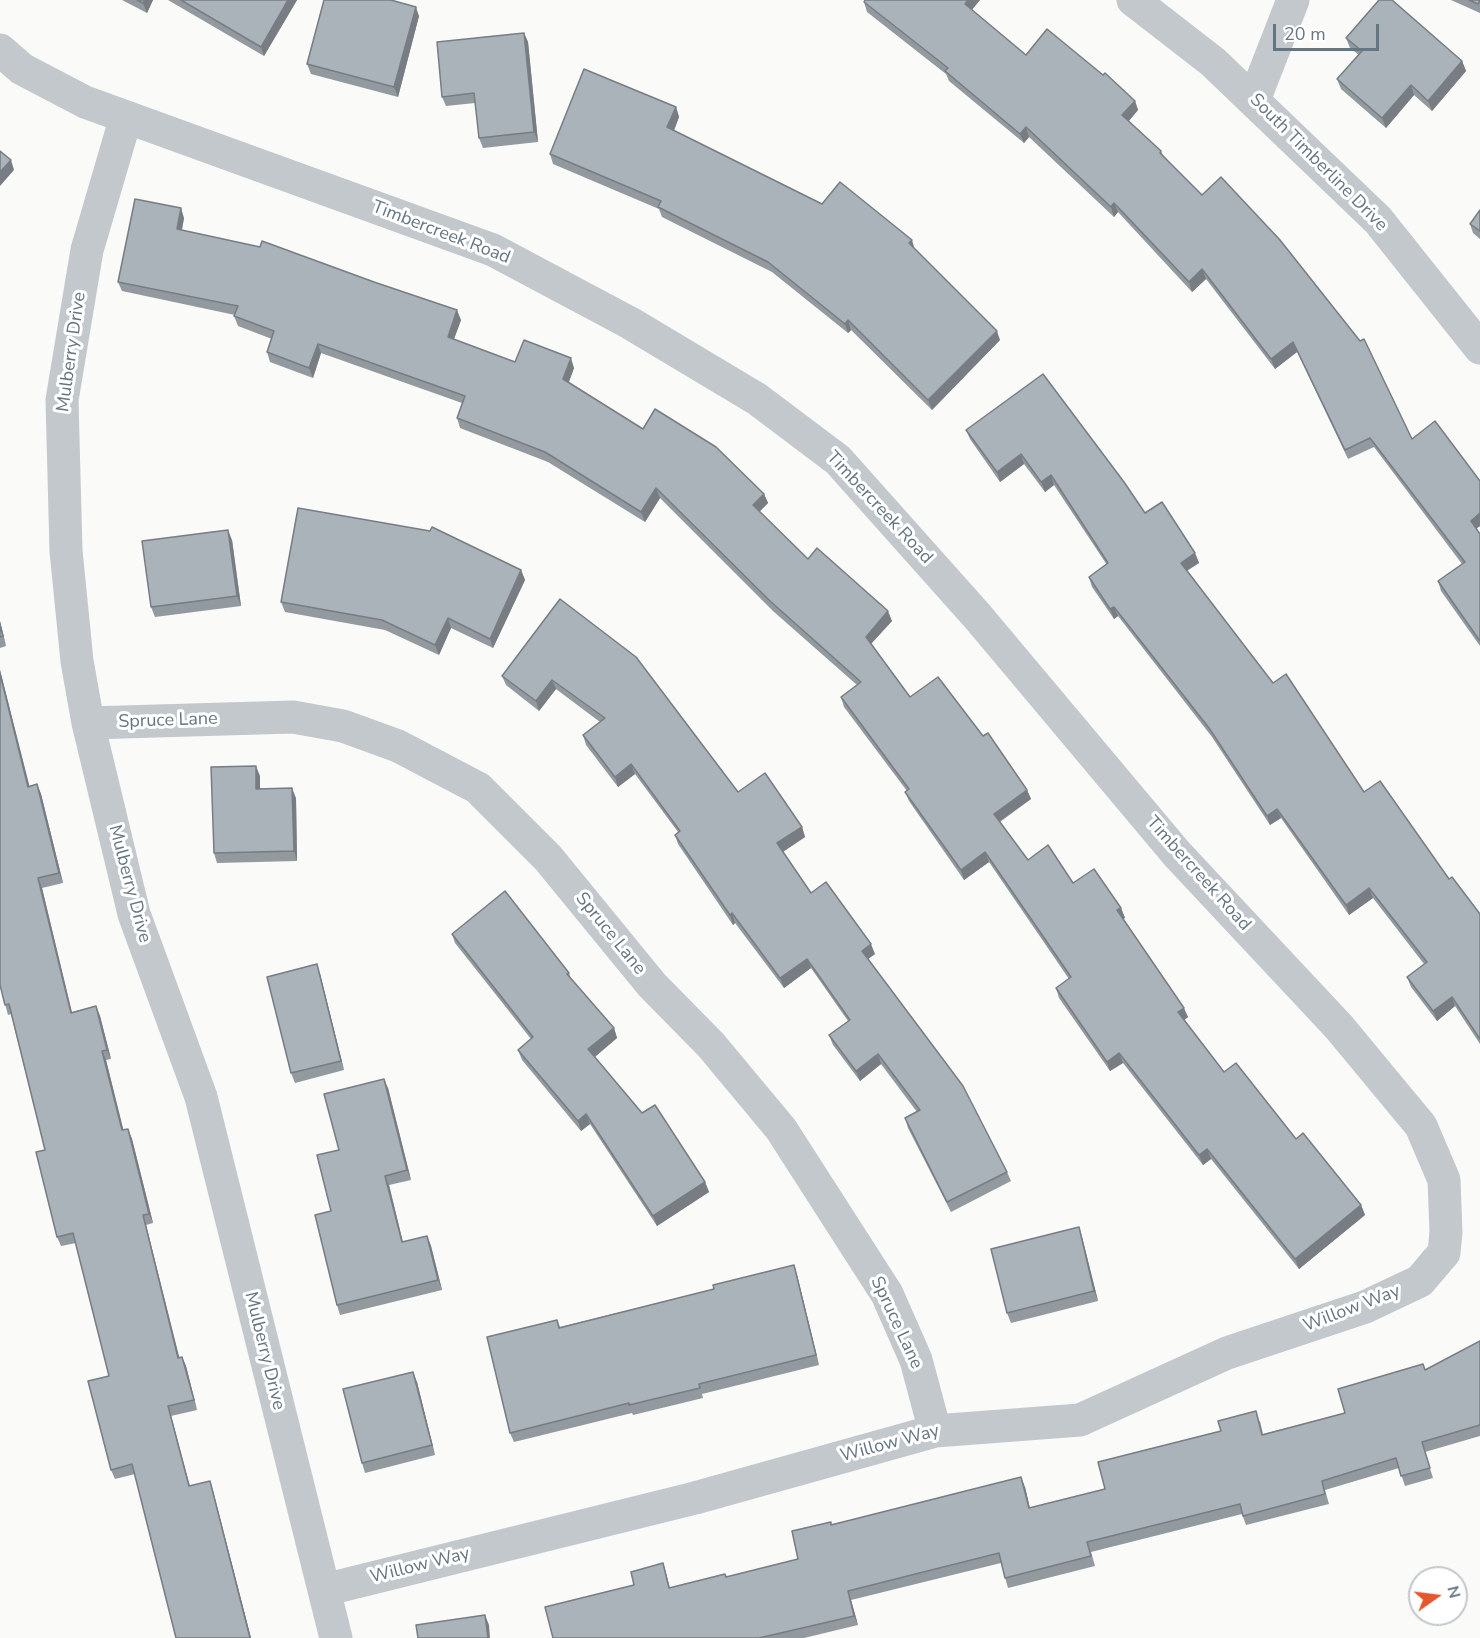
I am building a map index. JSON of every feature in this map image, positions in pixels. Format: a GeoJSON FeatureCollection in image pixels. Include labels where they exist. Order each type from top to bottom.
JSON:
{"type":"FeatureCollection","features":[{"type":"Feature","properties":{"kind":"street","name":"South Timberline Drive"},"geometry":{"type":"LineString","coordinates":[[1133,0],[1213,62],[1378,220],[1480,348]]}},
{"type":"Feature","properties":{"kind":"street"},"geometry":{"type":"LineString","coordinates":[[1254,100],[1293,0]]}},
{"type":"Feature","properties":{"kind":"street","name":"Timbercreek Road"},"geometry":{"type":"LineString","coordinates":[[0,50],[22,69],[85,102],[493,250],[630,323],[757,399],[838,460],[978,617],[1177,854],[1339,1027],[1421,1126],[1444,1180],[1446,1232],[1444,1253],[1436,1262]]}},
{"type":"Feature","properties":{"kind":"street","name":"Mulberry Drive"},"geometry":{"type":"LineString","coordinates":[[126,117],[87,250],[62,400],[66,551],[76,661],[88,723],[134,914],[201,1097],[336,1638]]}},
{"type":"Feature","properties":{"kind":"street","name":"Spruce Lane"},"geometry":{"type":"LineString","coordinates":[[88,723],[293,717],[343,726],[398,746],[478,788],[548,858],[652,985],[711,1045],[781,1129],[887,1294],[916,1360],[934,1431]]}},
{"type":"Feature","properties":{"kind":"street","name":"Willow Way"},"geometry":{"type":"LineString","coordinates":[[324,1590],[695,1498],[934,1431],[1080,1420],[1227,1353],[1365,1307],[1420,1281],[1436,1262]]}},
{"type":"Feature","properties":{"kind":"building"},"geometry":{"type":"Polygon","coordinates":[[[181,0],[288,0],[261,47],[181,0]]]}},
{"type":"Feature","properties":{"kind":"building"},"geometry":{"type":"Polygon","coordinates":[[[324,0],[391,0],[416,7],[394,87],[307,64],[324,0]]]}},
{"type":"Feature","properties":{"kind":"building"},"geometry":{"type":"Polygon","coordinates":[[[865,0],[968,0],[965,4],[1026,55],[1047,29],[1103,75],[1105,73],[1135,101],[1122,115],[1161,151],[1160,153],[1202,195],[1221,177],[1280,240],[1360,341],[1364,339],[1412,439],[1435,421],[1480,481],[1480,513],[1471,521],[1480,534],[1480,641],[1438,581],[1465,562],[1370,438],[1345,450],[1293,342],[1271,359],[1202,269],[1189,282],[1114,203],[1111,207],[1026,127],[1020,134],[945,71],[948,68],[864,2],[865,0]]]}},
{"type":"Feature","properties":{"kind":"building"},"geometry":{"type":"Polygon","coordinates":[[[1379,0],[1392,0],[1462,61],[1428,101],[1411,85],[1382,118],[1337,79],[1362,51],[1346,38],[1379,0]]]}},
{"type":"Feature","properties":{"kind":"building"},"geometry":{"type":"Polygon","coordinates":[[[524,33],[534,132],[479,138],[474,93],[442,97],[437,42],[524,33]]]}},
{"type":"Feature","properties":{"kind":"building"},"geometry":{"type":"Polygon","coordinates":[[[584,69],[676,107],[667,127],[822,204],[840,182],[912,240],[909,243],[997,331],[928,400],[848,320],[845,324],[768,262],[658,207],[661,201],[550,154],[584,69]]]}},
{"type":"Feature","properties":{"kind":"building"},"geometry":{"type":"Polygon","coordinates":[[[0,151],[11,160],[0,172],[0,151]]]}},
{"type":"Feature","properties":{"kind":"building"},"geometry":{"type":"Polygon","coordinates":[[[135,199],[181,208],[177,229],[260,247],[262,241],[457,310],[448,337],[515,362],[524,340],[571,358],[563,379],[643,429],[655,409],[716,447],[764,494],[753,505],[808,559],[817,548],[888,611],[866,637],[910,697],[938,677],[983,736],[988,733],[1027,790],[994,814],[1028,860],[1048,845],[1073,883],[1094,869],[1121,908],[1117,910],[1184,1008],[1178,1012],[1224,1072],[1236,1063],[1296,1139],[1303,1133],[1361,1205],[1295,1259],[1207,1149],[1199,1155],[1119,1053],[1107,1062],[1056,988],[1071,977],[985,852],[961,870],[905,792],[909,789],[841,697],[861,682],[770,601],[656,488],[641,512],[545,452],[457,418],[465,396],[318,344],[309,368],[267,352],[274,331],[234,316],[238,306],[118,282],[135,199]]]}},
{"type":"Feature","properties":{"kind":"building"},"geometry":{"type":"Polygon","coordinates":[[[1480,210],[1480,231],[1470,224],[1480,210]]]}},
{"type":"Feature","properties":{"kind":"building"},"geometry":{"type":"Polygon","coordinates":[[[1043,374],[1145,513],[1162,502],[1195,553],[1181,563],[1273,683],[1286,674],[1364,792],[1380,781],[1449,879],[1452,877],[1480,914],[1480,1039],[1452,997],[1433,1011],[1407,977],[1427,962],[1369,888],[1346,905],[1277,809],[1267,816],[1209,728],[1114,607],[1110,609],[1089,577],[1108,563],[1051,475],[1041,482],[1021,454],[997,472],[966,430],[1043,374]]]}},
{"type":"Feature","properties":{"kind":"building"},"geometry":{"type":"Polygon","coordinates":[[[298,508],[430,531],[432,527],[521,570],[490,639],[448,618],[435,645],[382,620],[281,602],[298,508]]]}},
{"type":"Feature","properties":{"kind":"building"},"geometry":{"type":"Polygon","coordinates":[[[228,530],[237,596],[151,607],[142,541],[228,530]]]}},
{"type":"Feature","properties":{"kind":"building"},"geometry":{"type":"Polygon","coordinates":[[[560,599],[636,657],[738,792],[765,773],[802,827],[777,843],[811,893],[826,882],[871,944],[862,951],[963,1086],[1007,1172],[947,1202],[905,1118],[920,1110],[878,1054],[856,1071],[829,1035],[850,1020],[807,959],[780,978],[732,913],[730,915],[675,835],[680,831],[631,764],[615,777],[583,735],[605,718],[552,680],[536,701],[502,676],[560,599]]]}},
{"type":"Feature","properties":{"kind":"building"},"geometry":{"type":"Polygon","coordinates":[[[0,674],[28,787],[37,784],[59,873],[38,878],[71,1013],[96,1006],[107,1050],[102,1051],[122,1130],[128,1129],[149,1214],[143,1215],[178,1358],[182,1357],[194,1400],[168,1406],[189,1486],[210,1481],[250,1638],[176,1638],[132,1464],[111,1470],[88,1381],[109,1376],[73,1233],[57,1237],[36,1152],[45,1150],[9,1004],[5,1005],[0,985],[0,674]]]}},
{"type":"Feature","properties":{"kind":"building"},"geometry":{"type":"Polygon","coordinates":[[[256,766],[256,789],[292,788],[294,851],[214,853],[211,767],[256,766]]]}},
{"type":"Feature","properties":{"kind":"building"},"geometry":{"type":"Polygon","coordinates":[[[505,891],[569,973],[567,974],[614,1028],[588,1049],[642,1113],[655,1105],[705,1182],[653,1216],[586,1114],[578,1121],[518,1050],[533,1037],[452,934],[505,891]]]}},
{"type":"Feature","properties":{"kind":"building"},"geometry":{"type":"Polygon","coordinates":[[[317,964],[341,1061],[291,1073],[267,977],[317,964]]]}},
{"type":"Feature","properties":{"kind":"building"},"geometry":{"type":"Polygon","coordinates":[[[384,1079],[407,1170],[385,1176],[402,1242],[427,1236],[438,1280],[337,1305],[315,1215],[331,1211],[317,1155],[339,1150],[324,1094],[384,1079]]]}},
{"type":"Feature","properties":{"kind":"building"},"geometry":{"type":"Polygon","coordinates":[[[1079,1227],[1094,1291],[1007,1313],[991,1249],[1079,1227]]]}},
{"type":"Feature","properties":{"kind":"building"},"geometry":{"type":"Polygon","coordinates":[[[794,1265],[816,1355],[699,1384],[700,1388],[510,1433],[487,1337],[557,1320],[559,1328],[714,1289],[713,1285],[794,1265]]]}},
{"type":"Feature","properties":{"kind":"building"},"geometry":{"type":"Polygon","coordinates":[[[1480,1341],[1480,1425],[1422,1442],[1430,1468],[1401,1476],[1396,1458],[1322,1481],[1325,1494],[1243,1516],[1240,1504],[1087,1542],[1091,1556],[1005,1578],[999,1553],[848,1591],[854,1616],[759,1638],[553,1638],[545,1607],[634,1585],[631,1572],[663,1563],[669,1588],[725,1574],[726,1577],[798,1559],[792,1531],[831,1522],[831,1525],[1021,1477],[1029,1508],[1105,1489],[1098,1462],[1221,1431],[1218,1421],[1256,1411],[1262,1435],[1345,1413],[1338,1389],[1423,1364],[1425,1370],[1480,1341]]]}},
{"type":"Feature","properties":{"kind":"building"},"geometry":{"type":"Polygon","coordinates":[[[413,1372],[432,1445],[362,1463],[343,1389],[413,1372]]]}},
{"type":"Feature","properties":{"kind":"building"},"geometry":{"type":"Polygon","coordinates":[[[485,1615],[488,1638],[418,1638],[416,1625],[485,1615]]]}}]}
